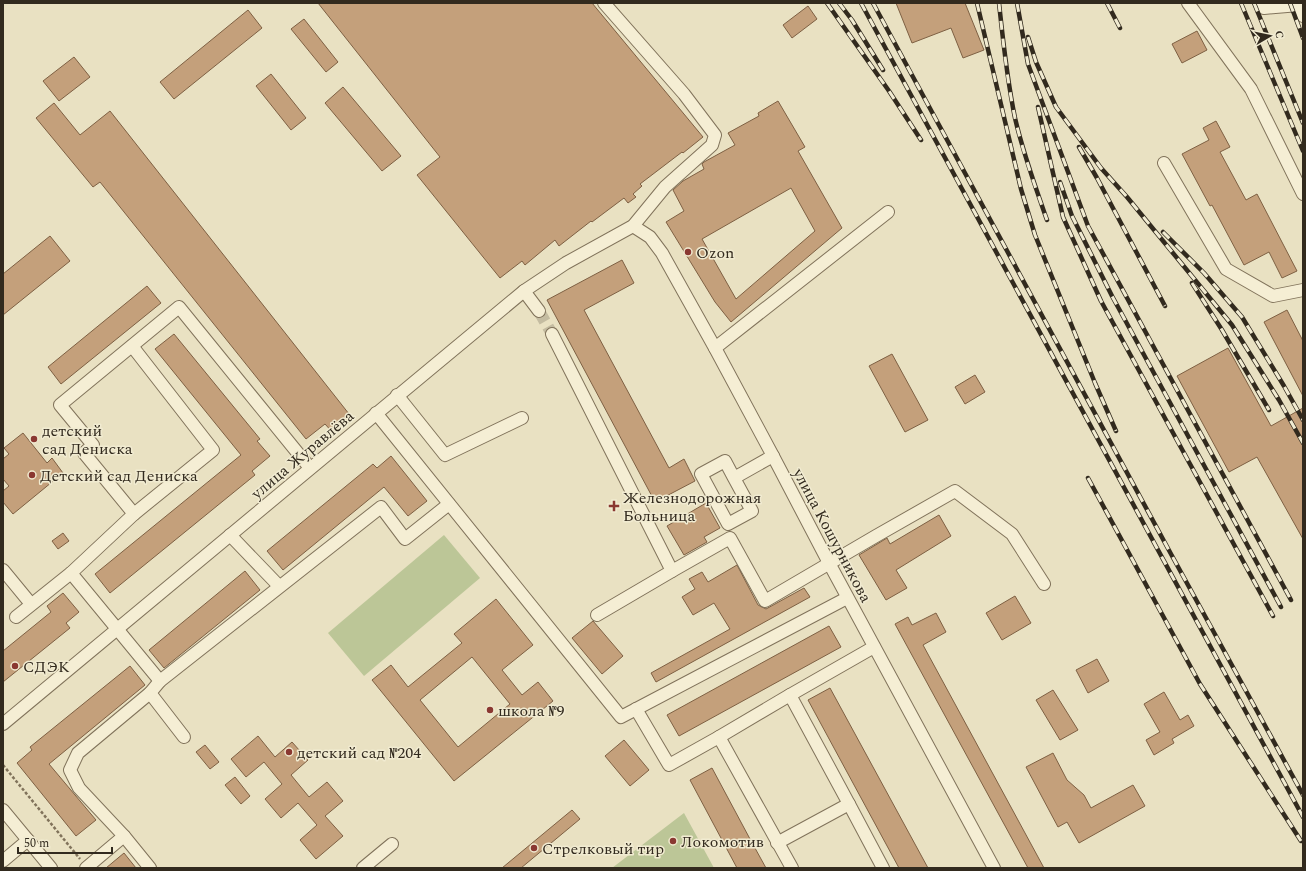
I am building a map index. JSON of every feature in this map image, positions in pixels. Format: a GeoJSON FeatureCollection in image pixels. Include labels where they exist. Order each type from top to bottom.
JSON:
{"type":"FeatureCollection","features":[{"type":"Feature","properties":{"kind":"street"},"geometry":{"type":"LineString","coordinates":[[604,3],[684,94],[715,135],[712,145],[665,187],[633,226]]}},
{"type":"Feature","properties":{"kind":"street"},"geometry":{"type":"LineString","coordinates":[[1188,3],[1251,89],[1303,194]]}},
{"type":"Feature","properties":{"kind":"street"},"geometry":{"type":"LineString","coordinates":[[1262,3],[1264,8],[1299,5],[1303,16]]}},
{"type":"Feature","properties":{"kind":"street"},"geometry":{"type":"LineString","coordinates":[[1164,163],[1226,269],[1273,296],[1303,290]]}},
{"type":"Feature","properties":{"kind":"street"},"geometry":{"type":"LineString","coordinates":[[715,348],[888,212]]}},
{"type":"Feature","properties":{"kind":"street","name":"улица Журавлёва"},"geometry":{"type":"LineString","coordinates":[[3,724],[524,291],[566,263],[633,226]]}},
{"type":"Feature","properties":{"kind":"street","name":"улица Кошурникова"},"geometry":{"type":"LineString","coordinates":[[633,226],[650,237],[662,253],[715,348],[847,598],[994,868]]}},
{"type":"Feature","properties":{"kind":"street"},"geometry":{"type":"LineString","coordinates":[[524,291],[539,311]]}},
{"type":"Feature","properties":{"kind":"street"},"geometry":{"type":"LineString","coordinates":[[134,514],[84,453],[94,445],[60,404],[179,307],[310,468]]}},
{"type":"Feature","properties":{"kind":"street"},"geometry":{"type":"LineString","coordinates":[[552,334],[672,571]]}},
{"type":"Feature","properties":{"kind":"street"},"geometry":{"type":"LineString","coordinates":[[16,617],[71,573],[134,514],[213,450],[132,346]]}},
{"type":"Feature","properties":{"kind":"street"},"geometry":{"type":"LineString","coordinates":[[397,395],[446,455],[522,418]]}},
{"type":"Feature","properties":{"kind":"street"},"geometry":{"type":"LineString","coordinates":[[376,413],[621,717],[847,598]]}},
{"type":"Feature","properties":{"kind":"street"},"geometry":{"type":"LineString","coordinates":[[734,478],[773,456]]}},
{"type":"Feature","properties":{"kind":"street"},"geometry":{"type":"LineString","coordinates":[[725,461],[734,478],[752,511],[728,524],[701,474],[725,461]]}},
{"type":"Feature","properties":{"kind":"street"},"geometry":{"type":"LineString","coordinates":[[597,615],[730,538],[765,601],[955,491],[1012,534],[1044,584]]}},
{"type":"Feature","properties":{"kind":"street"},"geometry":{"type":"LineString","coordinates":[[150,868],[124,836],[79,788],[70,770],[78,753],[150,693],[160,681],[381,507],[405,538],[449,504]]}},
{"type":"Feature","properties":{"kind":"street"},"geometry":{"type":"LineString","coordinates":[[230,535],[279,586]]}},
{"type":"Feature","properties":{"kind":"street"},"geometry":{"type":"LineString","coordinates":[[3,570],[31,604]]}},
{"type":"Feature","properties":{"kind":"street"},"geometry":{"type":"LineString","coordinates":[[71,573],[160,681]]}},
{"type":"Feature","properties":{"kind":"street"},"geometry":{"type":"LineString","coordinates":[[636,709],[669,765],[874,647]]}},
{"type":"Feature","properties":{"kind":"street"},"geometry":{"type":"LineString","coordinates":[[150,693],[184,737]]}},
{"type":"Feature","properties":{"kind":"street"},"geometry":{"type":"LineString","coordinates":[[790,695],[883,868]]}},
{"type":"Feature","properties":{"kind":"street"},"geometry":{"type":"LineString","coordinates":[[719,737],[792,868]]}},
{"type":"Feature","properties":{"kind":"street"},"geometry":{"type":"LineString","coordinates":[[777,843],[849,804]]}},
{"type":"Feature","properties":{"kind":"street"},"geometry":{"type":"LineString","coordinates":[[3,810],[51,868]]}},
{"type":"Feature","properties":{"kind":"street"},"geometry":{"type":"LineString","coordinates":[[86,868],[124,836]]}},
{"type":"Feature","properties":{"kind":"street"},"geometry":{"type":"LineString","coordinates":[[3,861],[28,840]]}},
{"type":"Feature","properties":{"kind":"street"},"geometry":{"type":"LineString","coordinates":[[363,868],[392,844]]}},
{"type":"Feature","properties":{"kind":"path"},"geometry":{"type":"LineString","coordinates":[[3,765],[86,868]]}},
{"type":"Feature","properties":{"kind":"green space"},"geometry":{"type":"Polygon","coordinates":[[[444,535],[480,578],[364,676],[328,633],[444,535]]]}},
{"type":"Feature","properties":{"kind":"green space","name":"Локомотив"},"geometry":{"type":"Polygon","coordinates":[[[684,813],[714,868],[612,868],[684,813]]]}},
{"type":"Feature","properties":{"kind":"building"},"geometry":{"type":"Polygon","coordinates":[[[318,3],[592,3],[703,137],[640,184],[642,186],[633,194],[636,197],[628,203],[624,198],[559,246],[555,240],[525,265],[522,261],[500,278],[417,175],[440,157],[318,3]]]}},
{"type":"Feature","properties":{"kind":"building"},"geometry":{"type":"Polygon","coordinates":[[[896,3],[965,3],[984,50],[963,58],[951,28],[912,43],[896,3]]]}},
{"type":"Feature","properties":{"kind":"building"},"geometry":{"type":"Polygon","coordinates":[[[808,6],[817,19],[792,38],[783,25],[808,6]]]}},
{"type":"Feature","properties":{"kind":"building"},"geometry":{"type":"Polygon","coordinates":[[[248,10],[262,28],[174,99],[160,82],[248,10]]]}},
{"type":"Feature","properties":{"kind":"building"},"geometry":{"type":"Polygon","coordinates":[[[304,19],[338,62],[326,72],[291,29],[304,19]]]}},
{"type":"Feature","properties":{"kind":"building"},"geometry":{"type":"Polygon","coordinates":[[[1197,31],[1207,50],[1182,63],[1172,44],[1197,31]]]}},
{"type":"Feature","properties":{"kind":"building"},"geometry":{"type":"Polygon","coordinates":[[[74,57],[90,77],[59,101],[43,81],[74,57]]]}},
{"type":"Feature","properties":{"kind":"building"},"geometry":{"type":"Polygon","coordinates":[[[271,74],[306,118],[291,130],[256,86],[271,74]]]}},
{"type":"Feature","properties":{"kind":"building"},"geometry":{"type":"Polygon","coordinates":[[[343,87],[401,156],[382,171],[325,103],[343,87]]]}},
{"type":"Feature","properties":{"kind":"building"},"geometry":{"type":"Polygon","coordinates":[[[778,101],[805,147],[798,151],[842,228],[731,322],[715,302],[666,222],[684,211],[673,190],[683,181],[704,169],[702,164],[704,162],[735,145],[728,133],[759,116],[758,113],[778,101]],[[791,188],[702,239],[736,299],[815,231],[791,188]]]}},
{"type":"Feature","properties":{"kind":"building"},"geometry":{"type":"Polygon","coordinates":[[[54,103],[80,135],[110,111],[353,419],[334,434],[325,424],[306,439],[100,182],[93,187],[36,118],[54,103]]]}},
{"type":"Feature","properties":{"kind":"building"},"geometry":{"type":"Polygon","coordinates":[[[1216,121],[1230,147],[1220,152],[1246,200],[1257,194],[1297,271],[1282,278],[1269,252],[1244,265],[1212,205],[1210,206],[1182,154],[1209,140],[1203,128],[1216,121]]]}},
{"type":"Feature","properties":{"kind":"building"},"geometry":{"type":"Polygon","coordinates":[[[50,236],[70,261],[3,315],[3,274],[50,236]]]}},
{"type":"Feature","properties":{"kind":"building"},"geometry":{"type":"Polygon","coordinates":[[[622,260],[634,283],[584,310],[669,468],[684,459],[695,481],[655,502],[547,300],[622,260]]]}},
{"type":"Feature","properties":{"kind":"building"},"geometry":{"type":"Polygon","coordinates":[[[147,286],[161,303],[61,384],[48,367],[147,286]]]}},
{"type":"Feature","properties":{"kind":"building"},"geometry":{"type":"Polygon","coordinates":[[[1287,310],[1303,341],[1303,396],[1264,322],[1287,310]]]}},
{"type":"Feature","properties":{"kind":"building"},"geometry":{"type":"Polygon","coordinates":[[[174,334],[260,439],[257,441],[270,456],[252,471],[255,475],[110,593],[95,574],[241,455],[155,349],[174,334]]]}},
{"type":"Feature","properties":{"kind":"building"},"geometry":{"type":"Polygon","coordinates":[[[1228,348],[1271,426],[1303,408],[1303,539],[1257,457],[1229,472],[1177,376],[1228,348]]]}},
{"type":"Feature","properties":{"kind":"building"},"geometry":{"type":"Polygon","coordinates":[[[892,354],[928,420],[905,432],[869,366],[892,354]]]}},
{"type":"Feature","properties":{"kind":"building"},"geometry":{"type":"Polygon","coordinates":[[[975,375],[985,392],[965,404],[955,387],[975,375]]]}},
{"type":"Feature","properties":{"kind":"building","name":"Детский сад Дениска"},"geometry":{"type":"Polygon","coordinates":[[[23,433],[47,463],[52,458],[63,473],[13,514],[3,502],[3,491],[9,486],[3,479],[3,459],[9,454],[4,448],[23,433]]]}},
{"type":"Feature","properties":{"kind":"building"},"geometry":{"type":"Polygon","coordinates":[[[391,456],[427,501],[408,516],[384,487],[283,570],[267,551],[373,464],[377,468],[391,456]]]}},
{"type":"Feature","properties":{"kind":"building"},"geometry":{"type":"Polygon","coordinates":[[[706,503],[720,528],[704,537],[707,542],[684,555],[667,526],[706,503]]]}},
{"type":"Feature","properties":{"kind":"building"},"geometry":{"type":"Polygon","coordinates":[[[939,515],[951,536],[896,570],[907,588],[886,600],[859,555],[887,538],[890,544],[939,515]]]}},
{"type":"Feature","properties":{"kind":"building"},"geometry":{"type":"Polygon","coordinates":[[[63,533],[69,541],[58,549],[52,541],[63,533]]]}},
{"type":"Feature","properties":{"kind":"building"},"geometry":{"type":"Polygon","coordinates":[[[737,565],[758,605],[766,609],[804,588],[810,597],[656,682],[651,673],[730,629],[714,603],[693,615],[682,597],[695,589],[689,579],[702,572],[708,582],[737,565]]]}},
{"type":"Feature","properties":{"kind":"building"},"geometry":{"type":"Polygon","coordinates":[[[245,571],[260,590],[164,668],[149,650],[245,571]]]}},
{"type":"Feature","properties":{"kind":"building"},"geometry":{"type":"Polygon","coordinates":[[[63,593],[79,612],[66,623],[70,628],[3,682],[3,651],[51,612],[47,606],[63,593]]]}},
{"type":"Feature","properties":{"kind":"building"},"geometry":{"type":"Polygon","coordinates":[[[1015,596],[1031,623],[1002,640],[986,613],[1015,596]]]}},
{"type":"Feature","properties":{"kind":"building"},"geometry":{"type":"Polygon","coordinates":[[[496,599],[533,645],[502,670],[522,695],[538,682],[553,701],[454,781],[372,680],[391,665],[408,687],[462,643],[454,634],[496,599]],[[472,657],[420,700],[458,747],[510,704],[472,657]]]}},
{"type":"Feature","properties":{"kind":"building"},"geometry":{"type":"Polygon","coordinates":[[[936,613],[946,632],[923,645],[1044,868],[1028,868],[895,624],[908,617],[912,625],[936,613]]]}},
{"type":"Feature","properties":{"kind":"building"},"geometry":{"type":"Polygon","coordinates":[[[593,621],[623,656],[602,674],[572,638],[593,621]]]}},
{"type":"Feature","properties":{"kind":"building"},"geometry":{"type":"Polygon","coordinates":[[[829,626],[841,647],[679,736],[667,715],[829,626]]]}},
{"type":"Feature","properties":{"kind":"building"},"geometry":{"type":"Polygon","coordinates":[[[1097,659],[1109,681],[1088,693],[1076,670],[1097,659]]]}},
{"type":"Feature","properties":{"kind":"building"},"geometry":{"type":"Polygon","coordinates":[[[130,666],[145,685],[49,764],[96,820],[76,836],[17,763],[32,750],[30,747],[130,666]]]}},
{"type":"Feature","properties":{"kind":"building"},"geometry":{"type":"Polygon","coordinates":[[[830,688],[928,868],[899,868],[808,700],[830,688]]]}},
{"type":"Feature","properties":{"kind":"building"},"geometry":{"type":"Polygon","coordinates":[[[1053,690],[1078,730],[1060,740],[1036,700],[1053,690]]]}},
{"type":"Feature","properties":{"kind":"building"},"geometry":{"type":"Polygon","coordinates":[[[1164,692],[1180,720],[1188,715],[1194,726],[1172,739],[1174,743],[1154,755],[1146,740],[1160,732],[1144,704],[1164,692]]]}},
{"type":"Feature","properties":{"kind":"building"},"geometry":{"type":"Polygon","coordinates":[[[258,736],[275,757],[292,742],[308,760],[291,775],[309,797],[327,782],[343,801],[325,816],[343,836],[316,859],[300,840],[317,825],[298,803],[281,818],[265,799],[282,784],[264,762],[246,777],[231,759],[258,736]]]}},
{"type":"Feature","properties":{"kind":"building"},"geometry":{"type":"Polygon","coordinates":[[[624,740],[649,770],[630,786],[605,756],[624,740]]]}},
{"type":"Feature","properties":{"kind":"building"},"geometry":{"type":"Polygon","coordinates":[[[205,745],[219,762],[210,769],[196,752],[205,745]]]}},
{"type":"Feature","properties":{"kind":"building"},"geometry":{"type":"Polygon","coordinates":[[[1053,753],[1067,780],[1084,795],[1091,808],[1133,785],[1145,806],[1079,843],[1067,822],[1058,827],[1026,767],[1053,753]]]}},
{"type":"Feature","properties":{"kind":"building"},"geometry":{"type":"Polygon","coordinates":[[[712,768],[766,868],[737,868],[690,780],[712,768]]]}},
{"type":"Feature","properties":{"kind":"building"},"geometry":{"type":"Polygon","coordinates":[[[235,777],[250,796],[241,804],[225,785],[235,777]]]}},
{"type":"Feature","properties":{"kind":"building"},"geometry":{"type":"Polygon","coordinates":[[[572,810],[580,819],[521,868],[502,868],[572,810]]]}},
{"type":"Feature","properties":{"kind":"building"},"geometry":{"type":"Polygon","coordinates":[[[124,853],[136,868],[106,868],[124,853]]]}},
{"type":"Feature","properties":{"kind":"tunnel"},"geometry":{"type":"LineString","coordinates":[[539,311],[552,334]]}},
{"type":"Feature","properties":{"kind":"railway"},"geometry":{"type":"LineString","coordinates":[[827,3],[889,91],[921,140]]}},
{"type":"Feature","properties":{"kind":"railway"},"geometry":{"type":"LineString","coordinates":[[839,3],[852,20],[883,70]]}},
{"type":"Feature","properties":{"kind":"railway"},"geometry":{"type":"LineString","coordinates":[[861,3],[1303,817]]}},
{"type":"Feature","properties":{"kind":"railway"},"geometry":{"type":"LineString","coordinates":[[873,3],[1303,795]]}},
{"type":"Feature","properties":{"kind":"railway"},"geometry":{"type":"LineString","coordinates":[[977,3],[1021,189],[1035,235],[1116,431]]}},
{"type":"Feature","properties":{"kind":"railway"},"geometry":{"type":"LineString","coordinates":[[999,3],[1007,75],[1015,118],[1025,157],[1047,220]]}},
{"type":"Feature","properties":{"kind":"railway"},"geometry":{"type":"LineString","coordinates":[[1017,3],[1028,64],[1088,226],[1291,600]]}},
{"type":"Feature","properties":{"kind":"railway"},"geometry":{"type":"LineString","coordinates":[[1107,3],[1120,28]]}},
{"type":"Feature","properties":{"kind":"railway"},"geometry":{"type":"LineString","coordinates":[[1241,3],[1303,151]]}},
{"type":"Feature","properties":{"kind":"railway"},"geometry":{"type":"LineString","coordinates":[[1254,3],[1303,123]]}},
{"type":"Feature","properties":{"kind":"railway"},"geometry":{"type":"LineString","coordinates":[[1290,3],[1303,38]]}},
{"type":"Feature","properties":{"kind":"railway"},"geometry":{"type":"LineString","coordinates":[[1028,37],[1036,62],[1056,107],[1101,168],[1127,197],[1232,325],[1279,400],[1303,443]]}},
{"type":"Feature","properties":{"kind":"railway"},"geometry":{"type":"LineString","coordinates":[[1038,107],[1063,217],[1101,301],[1273,616]]}},
{"type":"Feature","properties":{"kind":"railway"},"geometry":{"type":"LineString","coordinates":[[1079,147],[1165,306]]}},
{"type":"Feature","properties":{"kind":"railway"},"geometry":{"type":"LineString","coordinates":[[1060,182],[1072,216],[1112,296],[1281,607]]}},
{"type":"Feature","properties":{"kind":"railway"},"geometry":{"type":"LineString","coordinates":[[1163,232],[1204,273],[1242,317],[1303,420]]}},
{"type":"Feature","properties":{"kind":"railway"},"geometry":{"type":"LineString","coordinates":[[1192,283],[1222,330],[1269,410]]}},
{"type":"Feature","properties":{"kind":"railway"},"geometry":{"type":"LineString","coordinates":[[1088,478],[1200,684],[1301,841]]}},
{"type":"Feature","properties":{"kind":"place","name":"Ozon"},"geometry":{"type":"Point","coordinates":[688,252]}},
{"type":"Feature","properties":{"kind":"place","name":"детский сад Дениска"},"geometry":{"type":"Point","coordinates":[34,439]}},
{"type":"Feature","properties":{"kind":"place","name":"Детский сад Дениска"},"geometry":{"type":"Point","coordinates":[32,475]}},
{"type":"Feature","properties":{"kind":"place","name":"Железнодорожная Больница"},"geometry":{"type":"Point","coordinates":[614,506]}},
{"type":"Feature","properties":{"kind":"place","name":"СДЭК"},"geometry":{"type":"Point","coordinates":[15,666]}},
{"type":"Feature","properties":{"kind":"place","name":"школа №9"},"geometry":{"type":"Point","coordinates":[490,710]}},
{"type":"Feature","properties":{"kind":"place","name":"детский сад №204"},"geometry":{"type":"Point","coordinates":[289,752]}},
{"type":"Feature","properties":{"kind":"place","name":"Локомотив"},"geometry":{"type":"Point","coordinates":[673,841]}},
{"type":"Feature","properties":{"kind":"place","name":"Стрелковый тир"},"geometry":{"type":"Point","coordinates":[534,848]}}]}
